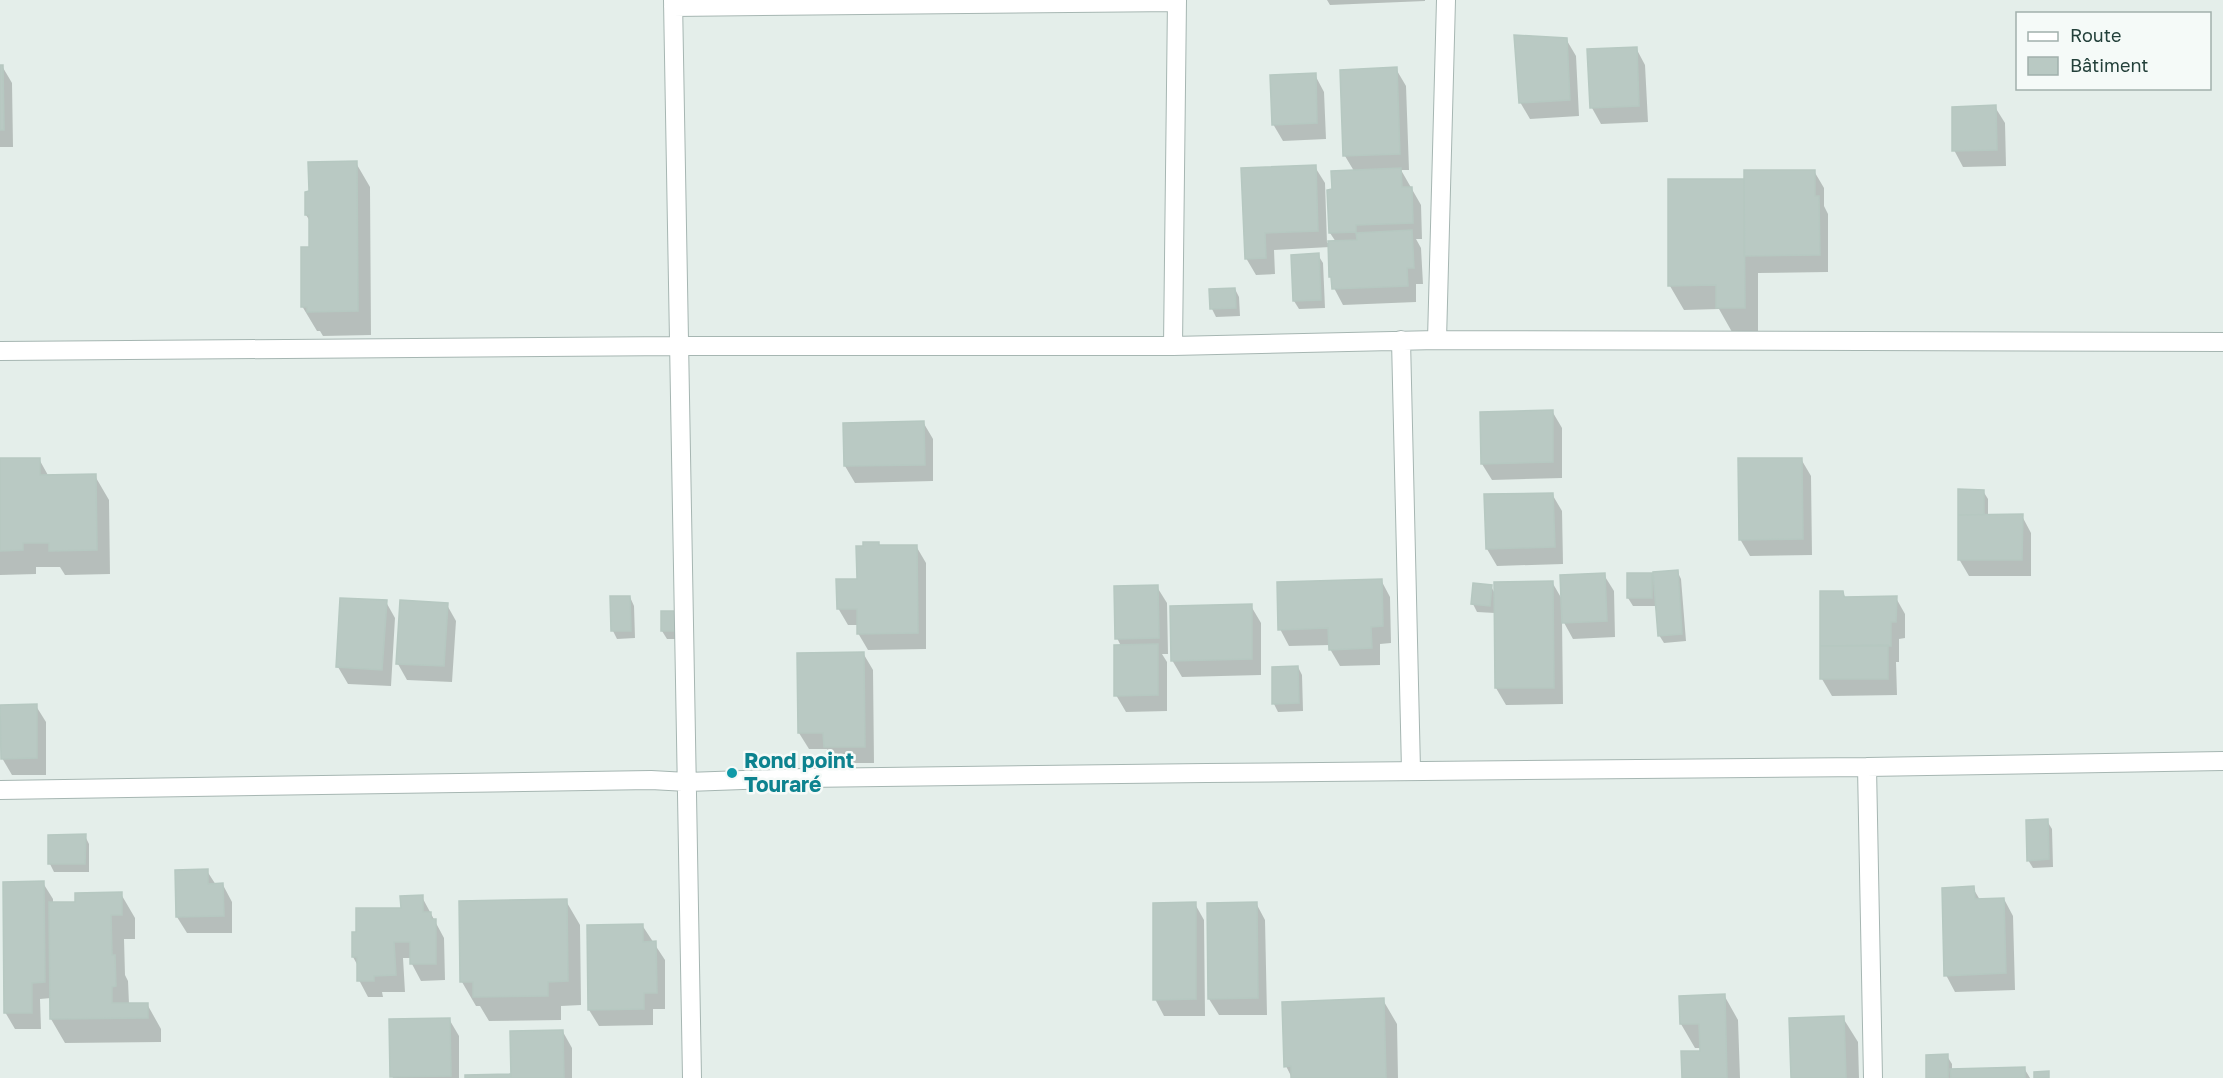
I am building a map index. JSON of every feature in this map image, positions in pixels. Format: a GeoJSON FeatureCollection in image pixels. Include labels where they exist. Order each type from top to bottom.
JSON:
{"type":"FeatureCollection","features":[{"type":"Feature","properties":{"kind":"street"},"geometry":{"type":"LineString","coordinates":[[1437,340],[1446,0]]}},
{"type":"Feature","properties":{"kind":"street"},"geometry":{"type":"LineString","coordinates":[[692,1078],[673,3],[1177,1],[1173,345]]}},
{"type":"Feature","properties":{"kind":"street"},"geometry":{"type":"LineString","coordinates":[[1401,340],[1411,770]]}},
{"type":"Feature","properties":{"kind":"street"},"geometry":{"type":"LineString","coordinates":[[0,351],[1173,345],[1401,340],[2223,342]]}},
{"type":"Feature","properties":{"kind":"street"},"geometry":{"type":"LineString","coordinates":[[0,790],[2223,761]]}},
{"type":"Feature","properties":{"kind":"street"},"geometry":{"type":"LineString","coordinates":[[1867,767],[1873,1078]]}},
{"type":"Feature","properties":{"kind":"building"},"geometry":{"type":"Polygon","coordinates":[[[1514,35],[1567,38],[1570,100],[1519,103],[1514,35]]]}},
{"type":"Feature","properties":{"kind":"building"},"geometry":{"type":"Polygon","coordinates":[[[1637,47],[1639,106],[1590,108],[1587,49],[1637,47]]]}},
{"type":"Feature","properties":{"kind":"building"},"geometry":{"type":"Polygon","coordinates":[[[0,65],[3,65],[4,130],[0,130],[0,65]]]}},
{"type":"Feature","properties":{"kind":"building"},"geometry":{"type":"Polygon","coordinates":[[[1397,67],[1400,154],[1343,156],[1340,70],[1397,67]]]}},
{"type":"Feature","properties":{"kind":"building"},"geometry":{"type":"Polygon","coordinates":[[[1316,73],[1317,123],[1272,125],[1270,75],[1316,73]]]}},
{"type":"Feature","properties":{"kind":"building"},"geometry":{"type":"Polygon","coordinates":[[[1996,105],[1997,150],[1952,151],[1952,107],[1996,105]]]}},
{"type":"Feature","properties":{"kind":"building"},"geometry":{"type":"Polygon","coordinates":[[[357,161],[358,311],[307,312],[307,307],[301,307],[301,247],[309,247],[309,215],[305,215],[305,192],[309,191],[308,162],[357,161]]]}},
{"type":"Feature","properties":{"kind":"building"},"geometry":{"type":"Polygon","coordinates":[[[1316,165],[1318,231],[1265,233],[1266,258],[1245,259],[1241,168],[1316,165]]]}},
{"type":"Feature","properties":{"kind":"building"},"geometry":{"type":"Polygon","coordinates":[[[1401,168],[1402,187],[1412,187],[1413,223],[1356,225],[1356,232],[1329,233],[1327,190],[1332,189],[1331,171],[1401,168]]]}},
{"type":"Feature","properties":{"kind":"building"},"geometry":{"type":"Polygon","coordinates":[[[1744,170],[1815,170],[1815,196],[1819,196],[1820,255],[1744,256],[1744,170]]]}},
{"type":"Feature","properties":{"kind":"building"},"geometry":{"type":"Polygon","coordinates":[[[1668,179],[1744,179],[1745,308],[1716,308],[1716,285],[1668,286],[1668,179]]]}},
{"type":"Feature","properties":{"kind":"building"},"geometry":{"type":"Polygon","coordinates":[[[1412,230],[1414,268],[1407,268],[1408,286],[1332,289],[1331,277],[1329,277],[1328,241],[1357,240],[1356,233],[1412,230]]]}},
{"type":"Feature","properties":{"kind":"building"},"geometry":{"type":"Polygon","coordinates":[[[1319,253],[1321,300],[1293,301],[1291,255],[1319,253]]]}},
{"type":"Feature","properties":{"kind":"building"},"geometry":{"type":"Polygon","coordinates":[[[1235,288],[1236,308],[1210,309],[1209,289],[1235,288]]]}},
{"type":"Feature","properties":{"kind":"building"},"geometry":{"type":"Polygon","coordinates":[[[1553,410],[1553,462],[1481,464],[1480,412],[1553,410]]]}},
{"type":"Feature","properties":{"kind":"building"},"geometry":{"type":"Polygon","coordinates":[[[924,421],[925,465],[844,466],[843,423],[924,421]]]}},
{"type":"Feature","properties":{"kind":"building"},"geometry":{"type":"Polygon","coordinates":[[[0,458],[40,458],[40,475],[96,474],[97,550],[49,551],[49,543],[23,543],[23,550],[0,551],[0,458]]]}},
{"type":"Feature","properties":{"kind":"building"},"geometry":{"type":"Polygon","coordinates":[[[1738,458],[1802,458],[1803,539],[1739,540],[1738,458]]]}},
{"type":"Feature","properties":{"kind":"building"},"geometry":{"type":"Polygon","coordinates":[[[1958,489],[1984,490],[1984,515],[1958,515],[1958,489]]]}},
{"type":"Feature","properties":{"kind":"building"},"geometry":{"type":"Polygon","coordinates":[[[1553,493],[1555,547],[1486,549],[1484,494],[1553,493]]]}},
{"type":"Feature","properties":{"kind":"building"},"geometry":{"type":"Polygon","coordinates":[[[2023,514],[2022,560],[1958,560],[1958,515],[2023,514]]]}},
{"type":"Feature","properties":{"kind":"building"},"geometry":{"type":"Polygon","coordinates":[[[863,542],[879,542],[879,545],[917,545],[918,633],[857,634],[857,609],[837,609],[836,579],[857,579],[856,546],[863,546],[863,542]]]}},
{"type":"Feature","properties":{"kind":"building"},"geometry":{"type":"Polygon","coordinates":[[[1678,570],[1682,634],[1658,636],[1653,572],[1678,570]]]}},
{"type":"Feature","properties":{"kind":"building"},"geometry":{"type":"Polygon","coordinates":[[[1605,573],[1607,621],[1562,623],[1560,575],[1605,573]]]}},
{"type":"Feature","properties":{"kind":"building"},"geometry":{"type":"Polygon","coordinates":[[[1627,573],[1652,573],[1652,598],[1627,598],[1627,573]]]}},
{"type":"Feature","properties":{"kind":"building"},"geometry":{"type":"Polygon","coordinates":[[[1382,579],[1383,626],[1371,627],[1372,648],[1329,650],[1328,628],[1278,630],[1277,582],[1382,579]]]}},
{"type":"Feature","properties":{"kind":"building"},"geometry":{"type":"Polygon","coordinates":[[[1553,581],[1554,688],[1495,688],[1494,582],[1553,581]]]}},
{"type":"Feature","properties":{"kind":"building"},"geometry":{"type":"Polygon","coordinates":[[[1473,583],[1492,585],[1490,606],[1471,604],[1473,583]]]}},
{"type":"Feature","properties":{"kind":"building"},"geometry":{"type":"Polygon","coordinates":[[[1158,585],[1159,638],[1115,639],[1114,586],[1158,585]]]}},
{"type":"Feature","properties":{"kind":"building"},"geometry":{"type":"Polygon","coordinates":[[[1820,591],[1843,591],[1844,597],[1897,596],[1896,622],[1891,622],[1891,646],[1820,646],[1820,591]]]}},
{"type":"Feature","properties":{"kind":"building"},"geometry":{"type":"Polygon","coordinates":[[[610,596],[630,596],[631,631],[611,631],[610,596]]]}},
{"type":"Feature","properties":{"kind":"building"},"geometry":{"type":"Polygon","coordinates":[[[340,598],[387,600],[382,670],[336,667],[340,598]]]}},
{"type":"Feature","properties":{"kind":"building"},"geometry":{"type":"Polygon","coordinates":[[[400,600],[448,603],[444,666],[396,664],[400,600]]]}},
{"type":"Feature","properties":{"kind":"building"},"geometry":{"type":"Polygon","coordinates":[[[1252,604],[1252,659],[1171,661],[1170,606],[1252,604]]]}},
{"type":"Feature","properties":{"kind":"building"},"geometry":{"type":"Polygon","coordinates":[[[661,611],[683,611],[684,631],[661,631],[661,611]]]}},
{"type":"Feature","properties":{"kind":"building"},"geometry":{"type":"Polygon","coordinates":[[[1158,644],[1158,695],[1114,696],[1114,645],[1158,644]]]}},
{"type":"Feature","properties":{"kind":"building"},"geometry":{"type":"Polygon","coordinates":[[[1888,645],[1888,679],[1820,679],[1820,646],[1888,645]]]}},
{"type":"Feature","properties":{"kind":"building"},"geometry":{"type":"Polygon","coordinates":[[[864,652],[865,747],[824,747],[823,733],[798,733],[797,653],[864,652]]]}},
{"type":"Feature","properties":{"kind":"building"},"geometry":{"type":"Polygon","coordinates":[[[1298,666],[1299,703],[1272,704],[1272,667],[1298,666]]]}},
{"type":"Feature","properties":{"kind":"building"},"geometry":{"type":"Polygon","coordinates":[[[37,704],[37,758],[1,759],[0,705],[37,704]]]}},
{"type":"Feature","properties":{"kind":"building"},"geometry":{"type":"Polygon","coordinates":[[[2048,819],[2049,859],[2027,861],[2026,820],[2048,819]]]}},
{"type":"Feature","properties":{"kind":"building"},"geometry":{"type":"Polygon","coordinates":[[[86,834],[85,864],[48,864],[48,835],[86,834]]]}},
{"type":"Feature","properties":{"kind":"building"},"geometry":{"type":"Polygon","coordinates":[[[208,869],[208,884],[223,883],[224,916],[176,917],[175,870],[208,869]]]}},
{"type":"Feature","properties":{"kind":"building"},"geometry":{"type":"Polygon","coordinates":[[[44,881],[45,982],[32,983],[32,1013],[4,1013],[3,882],[44,881]]]}},
{"type":"Feature","properties":{"kind":"building"},"geometry":{"type":"Polygon","coordinates":[[[1974,886],[1975,899],[2004,898],[2006,973],[1944,976],[1942,888],[1974,886]]]}},
{"type":"Feature","properties":{"kind":"building"},"geometry":{"type":"Polygon","coordinates":[[[122,892],[122,915],[111,915],[112,955],[115,955],[116,986],[112,987],[112,1003],[148,1003],[148,1018],[50,1019],[49,902],[75,902],[75,893],[122,892]]]}},
{"type":"Feature","properties":{"kind":"building"},"geometry":{"type":"Polygon","coordinates":[[[423,895],[423,912],[431,912],[431,919],[436,919],[436,964],[410,964],[410,942],[394,942],[396,975],[374,976],[374,981],[357,981],[357,957],[352,957],[352,932],[356,932],[356,908],[401,908],[400,896],[423,895]]]}},
{"type":"Feature","properties":{"kind":"building"},"geometry":{"type":"Polygon","coordinates":[[[567,899],[568,981],[548,982],[548,996],[473,997],[473,982],[460,982],[459,901],[567,899]]]}},
{"type":"Feature","properties":{"kind":"building"},"geometry":{"type":"Polygon","coordinates":[[[1196,902],[1196,999],[1153,1000],[1153,903],[1196,902]]]}},
{"type":"Feature","properties":{"kind":"building"},"geometry":{"type":"Polygon","coordinates":[[[1257,902],[1258,998],[1208,999],[1207,903],[1257,902]]]}},
{"type":"Feature","properties":{"kind":"building"},"geometry":{"type":"Polygon","coordinates":[[[643,924],[643,942],[656,941],[657,993],[644,993],[644,1009],[588,1010],[587,925],[643,924]]]}},
{"type":"Feature","properties":{"kind":"building"},"geometry":{"type":"Polygon","coordinates":[[[1725,994],[1727,1078],[1682,1078],[1681,1051],[1700,1051],[1699,1024],[1680,1024],[1679,996],[1725,994]]]}},
{"type":"Feature","properties":{"kind":"building"},"geometry":{"type":"Polygon","coordinates":[[[1384,998],[1386,1078],[1291,1078],[1291,1066],[1284,1067],[1282,1002],[1384,998]]]}},
{"type":"Feature","properties":{"kind":"building"},"geometry":{"type":"Polygon","coordinates":[[[1844,1016],[1846,1078],[1791,1078],[1789,1018],[1844,1016]]]}},
{"type":"Feature","properties":{"kind":"building"},"geometry":{"type":"Polygon","coordinates":[[[450,1018],[451,1076],[390,1077],[389,1019],[450,1018]]]}},
{"type":"Feature","properties":{"kind":"building"},"geometry":{"type":"Polygon","coordinates":[[[563,1030],[564,1078],[511,1078],[510,1031],[563,1030]]]}},
{"type":"Feature","properties":{"kind":"building"},"geometry":{"type":"Polygon","coordinates":[[[1948,1054],[1948,1078],[1926,1078],[1926,1055],[1948,1054]]]}},
{"type":"Feature","properties":{"kind":"building"},"geometry":{"type":"Polygon","coordinates":[[[2025,1067],[2025,1078],[1951,1078],[1950,1069],[2025,1067]]]}},
{"type":"Feature","properties":{"kind":"building"},"geometry":{"type":"Polygon","coordinates":[[[2049,1071],[2049,1078],[2034,1078],[2034,1072],[2049,1071]]]}},
{"type":"Feature","properties":{"kind":"building"},"geometry":{"type":"Polygon","coordinates":[[[511,1074],[511,1078],[465,1078],[465,1075],[511,1074]]]}},
{"type":"Feature","properties":{"kind":"place","name":"Rond point Touraré"},"geometry":{"type":"Point","coordinates":[732,773]}}]}
